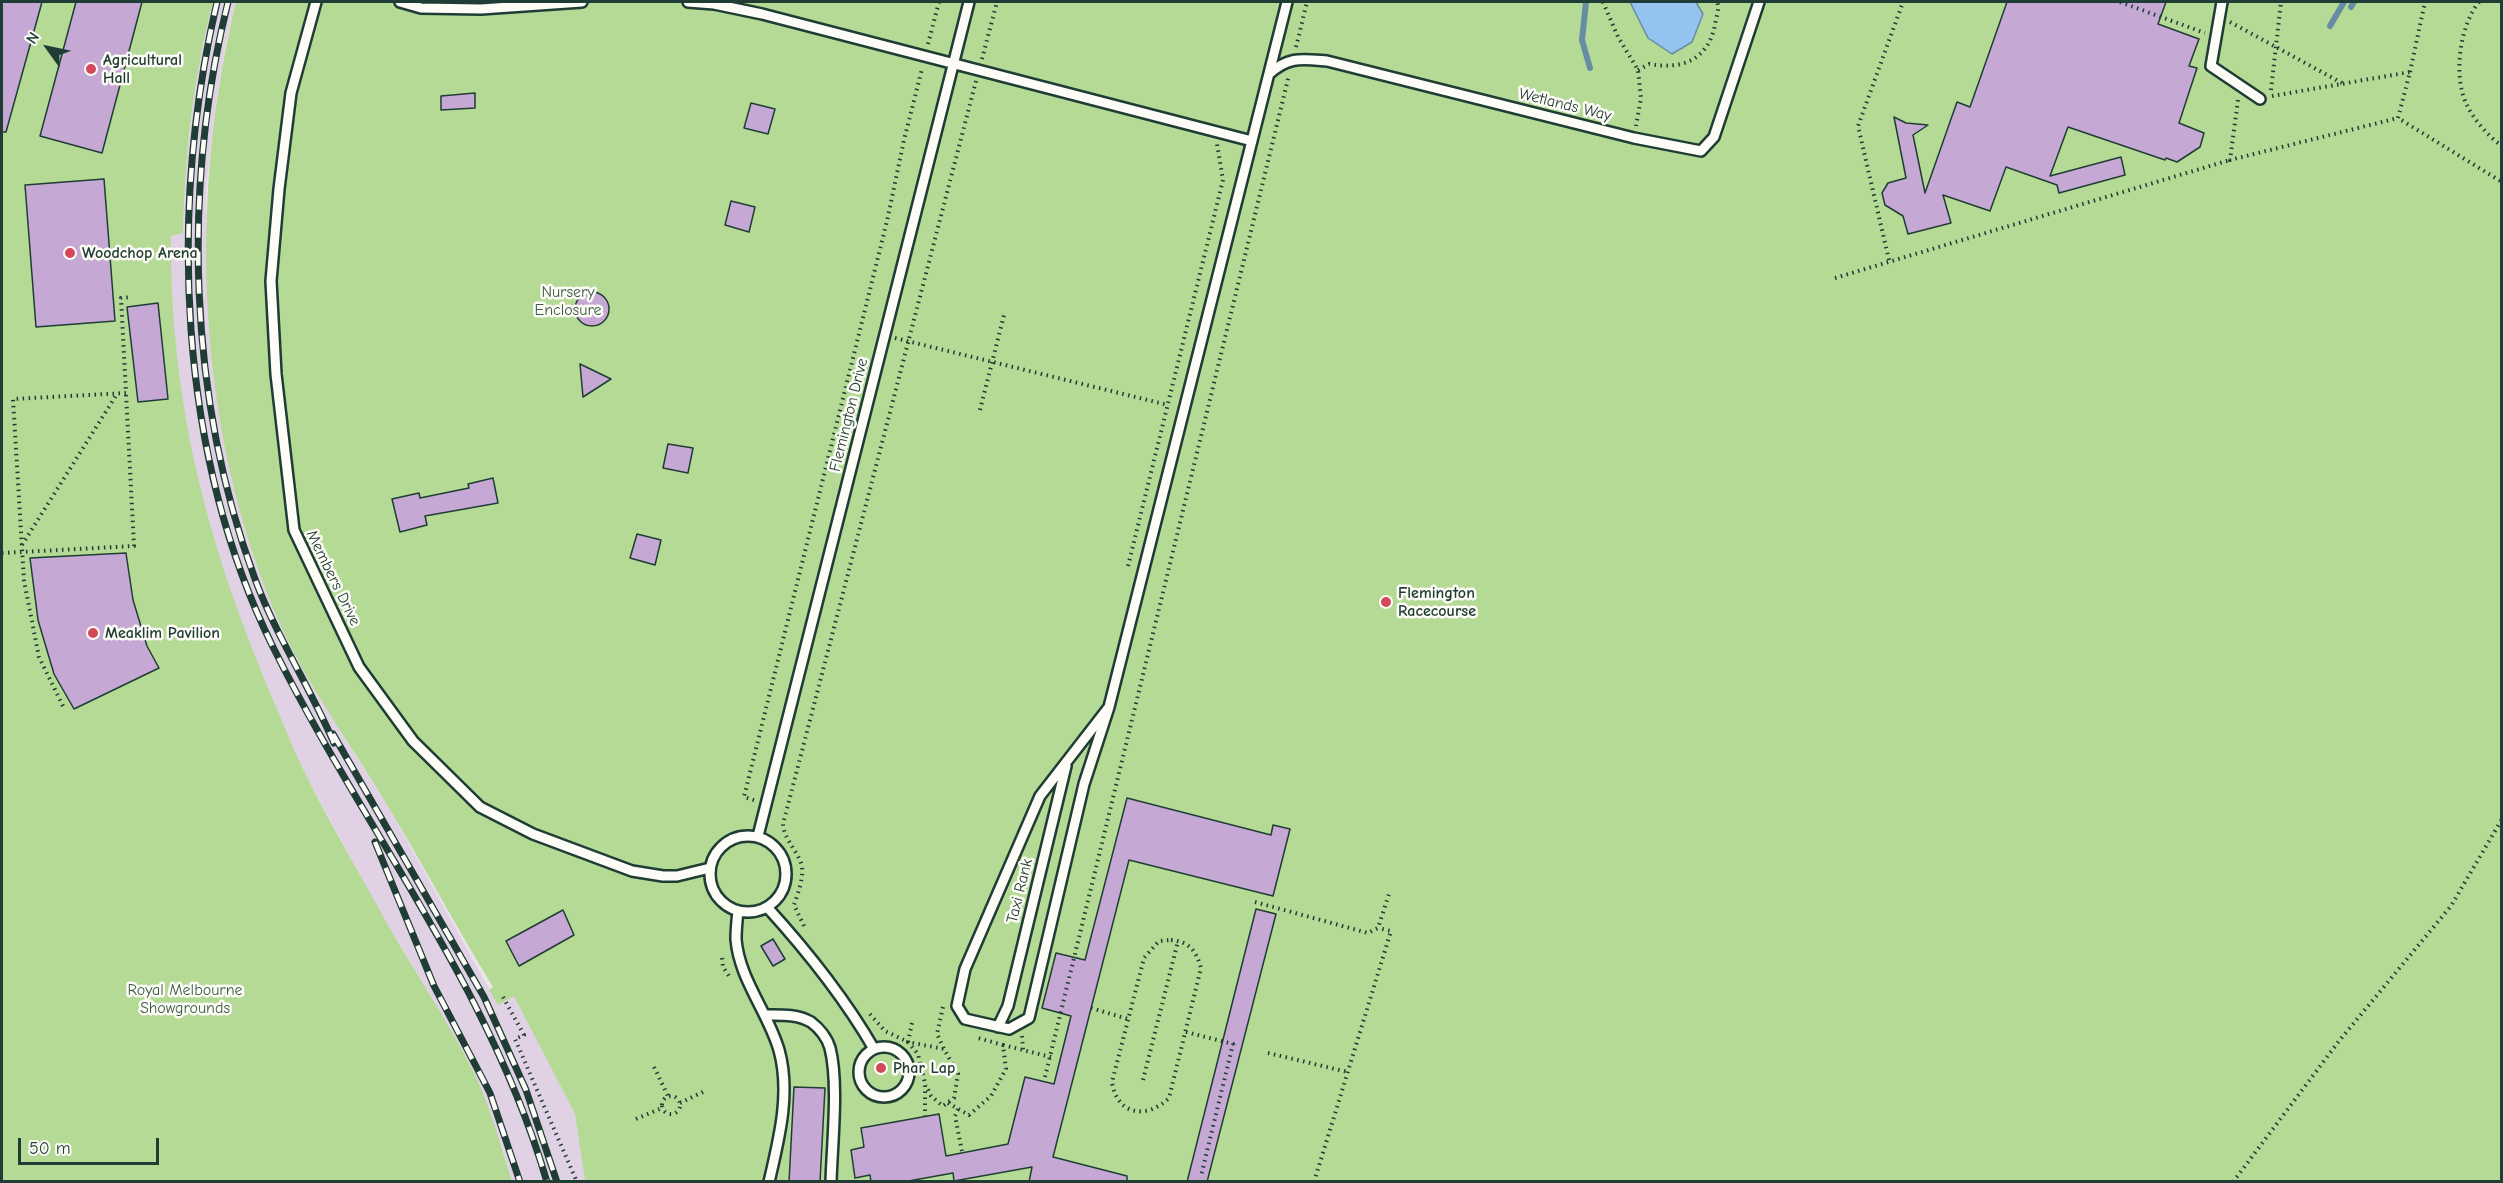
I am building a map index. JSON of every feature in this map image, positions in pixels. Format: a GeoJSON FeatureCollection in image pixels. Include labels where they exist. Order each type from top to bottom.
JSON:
{"type":"FeatureCollection","features":[{"type":"Feature","properties":{"kind":"lane","name":"Members Drive"},"geometry":{"type":"LineString","coordinates":[[316,2],[291,93],[279,189],[272,280],[276,374],[294,530],[359,667],[413,741],[480,807],[533,834],[632,871],[677,876],[710,868]]}},
{"type":"Feature","properties":{"kind":"lane"},"geometry":{"type":"LineString","coordinates":[[400,2],[421,8],[582,2]]}},
{"type":"Feature","properties":{"kind":"lane"},"geometry":{"type":"LineString","coordinates":[[688,2],[714,4],[762,14],[1252,141]]}},
{"type":"Feature","properties":{"kind":"lane","name":"Flemington Drive"},"geometry":{"type":"LineString","coordinates":[[758,836],[885,336],[942,100],[969,2]]}},
{"type":"Feature","properties":{"kind":"lane"},"geometry":{"type":"LineString","coordinates":[[1109,707],[1040,796],[964,969],[957,1006],[965,1019],[1009,1029],[1029,1018],[1084,784],[1109,707],[1287,2]]}},
{"type":"Feature","properties":{"kind":"lane","name":"Wetlands Way"},"geometry":{"type":"LineString","coordinates":[[1269,74],[1281,63],[1327,61],[1635,138],[1701,151],[1714,137],[1759,2]]}},
{"type":"Feature","properties":{"kind":"lane"},"geometry":{"type":"LineString","coordinates":[[2222,2],[2214,36],[2211,66],[2260,99]]}},
{"type":"Feature","properties":{"kind":"lane","name":"Taxi Rank"},"geometry":{"type":"LineString","coordinates":[[998,1027],[1008,1006],[1067,761]]}},
{"type":"Feature","properties":{"kind":"lane"},"geometry":{"type":"LineString","coordinates":[[758,836],[776,847],[786,866],[783,889],[767,907],[758,911],[738,911],[719,900],[709,879],[710,868],[714,855],[721,845],[738,837],[758,836]]}},
{"type":"Feature","properties":{"kind":"lane"},"geometry":{"type":"LineString","coordinates":[[767,907],[798,941],[845,1003],[874,1049]]}},
{"type":"Feature","properties":{"kind":"lane"},"geometry":{"type":"LineString","coordinates":[[738,911],[736,938],[740,958],[745,974],[766,1014],[779,1051],[783,1073],[781,1127],[769,1182]]}},
{"type":"Feature","properties":{"kind":"lane"},"geometry":{"type":"LineString","coordinates":[[766,1014],[804,1019],[820,1030],[830,1048],[834,1092],[831,1182]]}},
{"type":"Feature","properties":{"kind":"lane"},"geometry":{"type":"LineString","coordinates":[[891,1048],[904,1057],[908,1065],[906,1082],[894,1094],[878,1096],[865,1088],[861,1082],[859,1074],[862,1059],[874,1049],[891,1048]]}},
{"type":"Feature","properties":{"kind":"path"},"geometry":{"type":"LineString","coordinates":[[787,810],[765,805],[744,796],[939,2]]}},
{"type":"Feature","properties":{"kind":"path"},"geometry":{"type":"LineString","coordinates":[[798,941],[809,935],[794,905],[799,890],[802,865],[784,833],[783,824],[997,2]]}},
{"type":"Feature","properties":{"kind":"path"},"geometry":{"type":"LineString","coordinates":[[1045,1077],[1307,2]]}},
{"type":"Feature","properties":{"kind":"path"},"geometry":{"type":"LineString","coordinates":[[1603,2],[1618,37],[1638,70],[1641,98],[1635,138]]}},
{"type":"Feature","properties":{"kind":"path"},"geometry":{"type":"LineString","coordinates":[[1890,260],[1858,126],[1903,2]]}},
{"type":"Feature","properties":{"kind":"path"},"geometry":{"type":"LineString","coordinates":[[2120,2],[2214,36]]}},
{"type":"Feature","properties":{"kind":"path"},"geometry":{"type":"LineString","coordinates":[[2281,2],[2270,97],[2410,72]]}},
{"type":"Feature","properties":{"kind":"path"},"geometry":{"type":"LineString","coordinates":[[2398,118],[2425,2]]}},
{"type":"Feature","properties":{"kind":"path"},"geometry":{"type":"LineString","coordinates":[[2479,2],[2469,14],[2458,65],[2466,103],[2489,137],[2502,146]]}},
{"type":"Feature","properties":{"kind":"path"},"geometry":{"type":"LineString","coordinates":[[1638,70],[1649,64],[1664,67],[1680,65],[1703,53],[1713,32],[1718,4]]}},
{"type":"Feature","properties":{"kind":"path"},"geometry":{"type":"LineString","coordinates":[[2219,16],[2343,84]]}},
{"type":"Feature","properties":{"kind":"path"},"geometry":{"type":"LineString","coordinates":[[2230,160],[2240,87]]}},
{"type":"Feature","properties":{"kind":"path"},"geometry":{"type":"LineString","coordinates":[[1835,278],[2230,160],[2398,118],[2502,182]]}},
{"type":"Feature","properties":{"kind":"path"},"geometry":{"type":"LineString","coordinates":[[1128,567],[1223,180],[1217,143],[1220,133]]}},
{"type":"Feature","properties":{"kind":"path"},"geometry":{"type":"LineString","coordinates":[[2,553],[134,546],[121,298],[132,297]]}},
{"type":"Feature","properties":{"kind":"path"},"geometry":{"type":"LineString","coordinates":[[980,410],[1004,315]]}},
{"type":"Feature","properties":{"kind":"path"},"geometry":{"type":"LineString","coordinates":[[885,336],[1168,405]]}},
{"type":"Feature","properties":{"kind":"path"},"geometry":{"type":"LineString","coordinates":[[22,546],[117,393]]}},
{"type":"Feature","properties":{"kind":"path"},"geometry":{"type":"LineString","coordinates":[[63,706],[39,657],[24,580],[13,399],[126,393]]}},
{"type":"Feature","properties":{"kind":"path"},"geometry":{"type":"LineString","coordinates":[[2233,1182],[2339,1041],[2451,906],[2502,819]]}},
{"type":"Feature","properties":{"kind":"path"},"geometry":{"type":"LineString","coordinates":[[1378,928],[1389,894]]}},
{"type":"Feature","properties":{"kind":"path"},"geometry":{"type":"LineString","coordinates":[[1255,902],[1368,933],[1378,928],[1391,931],[1314,1182]]}},
{"type":"Feature","properties":{"kind":"path"},"geometry":{"type":"LineString","coordinates":[[1143,1080],[1178,941]]}},
{"type":"Feature","properties":{"kind":"path"},"geometry":{"type":"LineString","coordinates":[[1178,941],[1191,947],[1197,954],[1201,968],[1186,1032],[1168,1098],[1158,1108],[1136,1112],[1118,1098],[1113,1082],[1128,1019],[1143,958],[1159,942],[1178,941]]}},
{"type":"Feature","properties":{"kind":"path"},"geometry":{"type":"LineString","coordinates":[[722,958],[723,967],[730,978]]}},
{"type":"Feature","properties":{"kind":"path"},"geometry":{"type":"LineString","coordinates":[[502,997],[524,1035],[515,1040],[577,1182]]}},
{"type":"Feature","properties":{"kind":"path"},"geometry":{"type":"LineString","coordinates":[[845,1003],[857,998],[885,1031],[908,1042],[944,1049]]}},
{"type":"Feature","properties":{"kind":"path"},"geometry":{"type":"LineString","coordinates":[[908,1042],[918,1054],[925,1083],[931,1096],[943,1106],[954,1098],[957,1074],[937,1034],[944,1002]]}},
{"type":"Feature","properties":{"kind":"path"},"geometry":{"type":"LineString","coordinates":[[1091,1008],[1128,1019]]}},
{"type":"Feature","properties":{"kind":"path"},"geometry":{"type":"LineString","coordinates":[[908,1042],[912,1023]]}},
{"type":"Feature","properties":{"kind":"path"},"geometry":{"type":"LineString","coordinates":[[1186,1032],[1233,1044],[1201,1176]]}},
{"type":"Feature","properties":{"kind":"path"},"geometry":{"type":"LineString","coordinates":[[973,1036],[1051,1057]]}},
{"type":"Feature","properties":{"kind":"path"},"geometry":{"type":"LineString","coordinates":[[948,1103],[969,1115],[992,1096],[1006,1069],[1003,1045]]}},
{"type":"Feature","properties":{"kind":"path"},"geometry":{"type":"LineString","coordinates":[[1268,1053],[1348,1072]]}},
{"type":"Feature","properties":{"kind":"path"},"geometry":{"type":"LineString","coordinates":[[654,1067],[668,1096]]}},
{"type":"Feature","properties":{"kind":"path"},"geometry":{"type":"LineString","coordinates":[[925,1083],[925,1117]]}},
{"type":"Feature","properties":{"kind":"path"},"geometry":{"type":"LineString","coordinates":[[668,1096],[663,1102],[663,1107],[666,1112],[672,1113],[679,1108],[680,1103],[705,1091]]}},
{"type":"Feature","properties":{"kind":"path"},"geometry":{"type":"LineString","coordinates":[[668,1096],[674,1096],[680,1103]]}},
{"type":"Feature","properties":{"kind":"path"},"geometry":{"type":"LineString","coordinates":[[636,1119],[663,1107]]}},
{"type":"Feature","properties":{"kind":"path"},"geometry":{"type":"LineString","coordinates":[[958,1109],[955,1116],[962,1151]]}},
{"type":"Feature","properties":{"kind":"shaded area"},"geometry":{"type":"Polygon","coordinates":[[[213,2],[236,2],[226,42],[217,96],[206,190],[208,319],[214,378],[282,627],[315,691],[389,808],[498,1005],[514,995],[575,1114],[585,1181],[512,1181],[500,1140],[434,1001],[380,912],[302,768],[242,626],[218,555],[198,483],[182,400],[174,335],[171,273],[171,236],[183,233],[185,177],[199,56],[213,2]]]}},
{"type":"Feature","properties":{"kind":"green space","name":"Royal Melbourne Showgrounds"},"geometry":{"type":"Polygon","coordinates":[[[2,2],[213,2],[200,59],[191,117],[183,233],[171,236],[172,298],[177,357],[185,415],[211,528],[249,640],[294,750],[346,850],[475,1075],[491,1114],[512,1181],[2,1181],[2,2]]]}},
{"type":"Feature","properties":{"kind":"green space","name":"Flemington Racecourse"},"geometry":{"type":"Polygon","coordinates":[[[236,2],[2501,2],[2501,1181],[585,1181],[575,1114],[514,996],[498,1005],[489,990],[493,987],[378,790],[302,668],[281,626],[253,553],[231,476],[216,397],[208,317],[206,237],[210,157],[220,78],[236,2]]]}},
{"type":"Feature","properties":{"kind":"water"},"geometry":{"type":"Polygon","coordinates":[[[1630,2],[1696,2],[1703,14],[1692,42],[1672,54],[1648,38],[1630,2]]]}},
{"type":"Feature","properties":{"kind":"building"},"geometry":{"type":"Polygon","coordinates":[[[2,2],[42,2],[6,132],[2,132],[2,2]]]}},
{"type":"Feature","properties":{"kind":"building","name":"Agricultural Hall"},"geometry":{"type":"Polygon","coordinates":[[[76,2],[142,2],[102,153],[40,136],[76,2]]]}},
{"type":"Feature","properties":{"kind":"building"},"geometry":{"type":"Polygon","coordinates":[[[2007,2],[2166,2],[2158,24],[2199,39],[2189,66],[2197,68],[2179,123],[2204,133],[2200,147],[2177,162],[2068,127],[2050,176],[2121,157],[2125,175],[2059,193],[2057,185],[2006,167],[1990,211],[1943,195],[1951,223],[1908,234],[1903,216],[1885,205],[1882,193],[1888,183],[1906,178],[1894,117],[1906,123],[1928,125],[1913,135],[1925,193],[1957,102],[1970,107],[2007,2]]]}},
{"type":"Feature","properties":{"kind":"building"},"geometry":{"type":"Polygon","coordinates":[[[475,93],[475,108],[441,110],[441,96],[475,93]]]}},
{"type":"Feature","properties":{"kind":"building"},"geometry":{"type":"Polygon","coordinates":[[[751,103],[775,109],[768,134],[744,128],[751,103]]]}},
{"type":"Feature","properties":{"kind":"building","name":"Woodchop Arena"},"geometry":{"type":"Polygon","coordinates":[[[104,179],[115,321],[36,327],[25,185],[104,179]]]}},
{"type":"Feature","properties":{"kind":"building"},"geometry":{"type":"Polygon","coordinates":[[[731,201],[755,207],[749,232],[725,225],[731,201]]]}},
{"type":"Feature","properties":{"kind":"building"},"geometry":{"type":"Polygon","coordinates":[[[592,292],[604,297],[609,309],[604,321],[592,326],[580,321],[575,309],[580,297],[592,292]]]}},
{"type":"Feature","properties":{"kind":"building"},"geometry":{"type":"Polygon","coordinates":[[[158,303],[168,399],[138,402],[127,307],[158,303]]]}},
{"type":"Feature","properties":{"kind":"building"},"geometry":{"type":"Polygon","coordinates":[[[580,364],[611,379],[583,397],[580,364]]]}},
{"type":"Feature","properties":{"kind":"building"},"geometry":{"type":"Polygon","coordinates":[[[668,444],[693,448],[688,473],[663,468],[668,444]]]}},
{"type":"Feature","properties":{"kind":"building"},"geometry":{"type":"Polygon","coordinates":[[[493,478],[498,503],[425,516],[427,525],[400,532],[392,499],[419,493],[420,498],[469,488],[468,484],[493,478]]]}},
{"type":"Feature","properties":{"kind":"building"},"geometry":{"type":"Polygon","coordinates":[[[637,534],[661,540],[655,565],[630,558],[637,534]]]}},
{"type":"Feature","properties":{"kind":"building","name":"Meaklim Pavilion"},"geometry":{"type":"Polygon","coordinates":[[[126,553],[133,600],[147,646],[159,668],[74,709],[54,674],[38,620],[30,558],[126,553]]]}},
{"type":"Feature","properties":{"kind":"building"},"geometry":{"type":"Polygon","coordinates":[[[1127,798],[1271,835],[1273,825],[1290,829],[1273,896],[1129,860],[1053,1157],[1127,1176],[1127,1182],[1029,1182],[1032,1167],[954,1181],[953,1173],[903,1182],[871,1182],[870,1175],[855,1178],[851,1150],[864,1147],[861,1128],[939,1114],[946,1156],[1008,1144],[1025,1077],[1054,1084],[1071,1016],[1042,1008],[1056,953],[1085,960],[1127,798]]]}},
{"type":"Feature","properties":{"kind":"building"},"geometry":{"type":"Polygon","coordinates":[[[1256,909],[1276,914],[1207,1182],[1187,1182],[1256,909]]]}},
{"type":"Feature","properties":{"kind":"building"},"geometry":{"type":"Polygon","coordinates":[[[563,910],[574,935],[519,966],[506,941],[563,910]]]}},
{"type":"Feature","properties":{"kind":"building"},"geometry":{"type":"Polygon","coordinates":[[[773,939],[785,959],[773,966],[761,946],[773,939]]]}},
{"type":"Feature","properties":{"kind":"building"},"geometry":{"type":"Polygon","coordinates":[[[794,1087],[825,1088],[820,1182],[789,1182],[794,1087]]]}},
{"type":"Feature","properties":{"kind":"waterway"},"geometry":{"type":"LineString","coordinates":[[1586,2],[1582,40],[1590,68]]}},
{"type":"Feature","properties":{"kind":"waterway"},"geometry":{"type":"LineString","coordinates":[[2330,26],[2344,2]]}},
{"type":"Feature","properties":{"kind":"waterway"},"geometry":{"type":"LineString","coordinates":[[2351,7],[2354,2]]}},
{"type":"Feature","properties":{"kind":"railway"},"geometry":{"type":"LineString","coordinates":[[217,2],[202,81],[192,163],[188,246],[191,329],[200,412],[217,493],[241,572],[273,647],[308,714],[459,974],[493,1041],[523,1110],[547,1182]]}},
{"type":"Feature","properties":{"kind":"railway"},"geometry":{"type":"LineString","coordinates":[[228,2],[213,73],[203,145],[199,219],[199,292],[205,366],[216,439],[233,510],[255,579],[273,621],[334,743]]}},
{"type":"Feature","properties":{"kind":"railway"},"geometry":{"type":"LineString","coordinates":[[333,734],[484,997],[526,1090],[557,1182]]}},
{"type":"Feature","properties":{"kind":"railway"},"geometry":{"type":"LineString","coordinates":[[375,842],[434,986],[490,1093],[520,1182]]}},
{"type":"Feature","properties":{"kind":"place","name":"Agricultural Hall"},"geometry":{"type":"Point","coordinates":[91,69]}},
{"type":"Feature","properties":{"kind":"place","name":"Woodchop Arena"},"geometry":{"type":"Point","coordinates":[70,253]}},
{"type":"Feature","properties":{"kind":"place","name":"Flemington Racecourse"},"geometry":{"type":"Point","coordinates":[1386,602]}},
{"type":"Feature","properties":{"kind":"place","name":"Meaklim Pavilion"},"geometry":{"type":"Point","coordinates":[93,633]}},
{"type":"Feature","properties":{"kind":"place","name":"Phar Lap"},"geometry":{"type":"Point","coordinates":[881,1068]}},
{"type":"Feature","properties":{"kind":"park label","name":"Nursery Enclosure"},"geometry":{"type":"Point","coordinates":[568,301]}}]}
